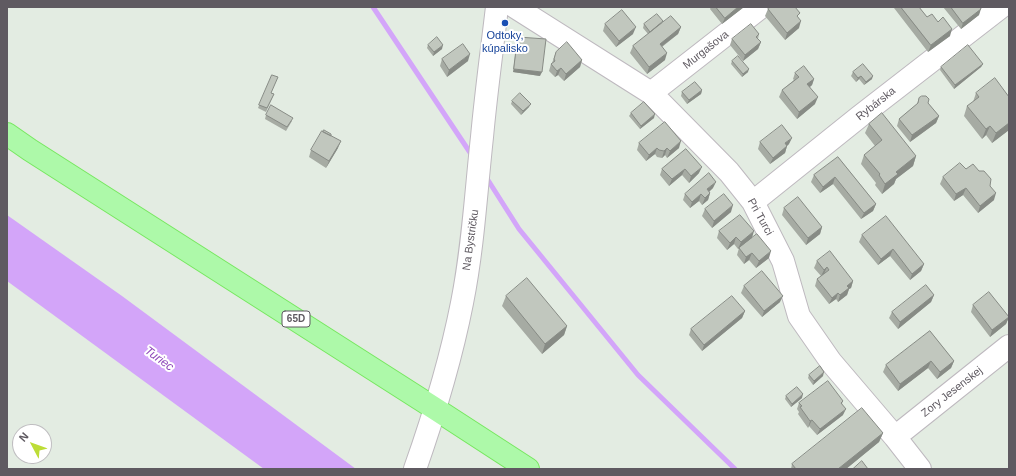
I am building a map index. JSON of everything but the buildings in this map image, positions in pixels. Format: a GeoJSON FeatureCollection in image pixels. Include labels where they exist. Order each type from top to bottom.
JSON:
{"type":"FeatureCollection","features":[{"type":"Feature","properties":{"kind":"main road","name":"65D"},"geometry":{"type":"LineString","coordinates":[[7,134],[528,469]]}},
{"type":"Feature","properties":{"kind":"street","name":"Na Bystričku"},"geometry":{"type":"LineString","coordinates":[[417,468],[452,347],[462,302],[476,198],[497,7]]}},
{"type":"Feature","properties":{"kind":"street","name":"Pri Turci"},"geometry":{"type":"LineString","coordinates":[[515,7],[651,93],[729,172],[753,202],[783,261],[800,316],[830,362],[895,437],[920,469]]}},
{"type":"Feature","properties":{"kind":"street","name":"Murgašova"},"geometry":{"type":"LineString","coordinates":[[651,93],[761,7]]}},
{"type":"Feature","properties":{"kind":"street","name":"Rybárska"},"geometry":{"type":"LineString","coordinates":[[753,202],[859,117],[1001,7]]}},
{"type":"Feature","properties":{"kind":"street","name":"Zory Jesenskej"},"geometry":{"type":"LineString","coordinates":[[895,437],[1009,346]]}},
{"type":"Feature","properties":{"kind":"water","name":"Turiec"},"geometry":{"type":"Polygon","coordinates":[[[7,215],[122,296],[356,469],[264,469],[7,281],[7,215]]]}},
{"type":"Feature","properties":{"kind":"waterway"},"geometry":{"type":"LineString","coordinates":[[373,7],[473,157]]}},
{"type":"Feature","properties":{"kind":"waterway"},"geometry":{"type":"LineString","coordinates":[[486,177],[519,229],[638,375],[735,469]]}},
{"type":"Feature","properties":{"kind":"place","name":"Odtoky, kúpalisko"},"geometry":{"type":"Point","coordinates":[505,23]}}]}
